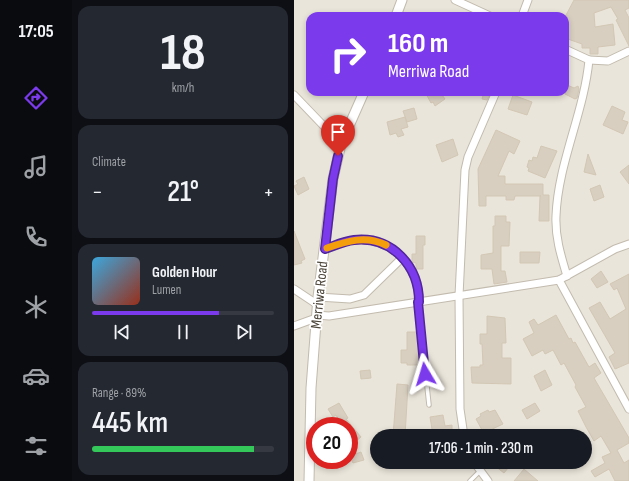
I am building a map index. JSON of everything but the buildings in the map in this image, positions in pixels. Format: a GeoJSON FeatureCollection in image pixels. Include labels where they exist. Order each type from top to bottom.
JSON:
{"type":"FeatureCollection","features":[{"type":"Feature","properties":{"kind":"street"},"geometry":{"type":"LineString","coordinates":[[454,0],[481,12]]}},
{"type":"Feature","properties":{"kind":"street"},"geometry":{"type":"LineString","coordinates":[[524,12],[528,0]]}},
{"type":"Feature","properties":{"kind":"street"},"geometry":{"type":"LineString","coordinates":[[397,12],[400,1]]}},
{"type":"Feature","properties":{"kind":"street"},"geometry":{"type":"LineString","coordinates":[[569,51],[589,60],[608,61],[629,51]]}},
{"type":"Feature","properties":{"kind":"street"},"geometry":{"type":"LineString","coordinates":[[567,276],[559,250],[557,204],[571,138],[586,81],[589,60]]}},
{"type":"Feature","properties":{"kind":"street"},"geometry":{"type":"LineString","coordinates":[[294,95],[341,144]]}},
{"type":"Feature","properties":{"kind":"street","name":"Merriwa Road"},"geometry":{"type":"LineString","coordinates":[[309,481],[311,388],[316,317],[333,179],[341,144],[362,96]]}},
{"type":"Feature","properties":{"kind":"street"},"geometry":{"type":"LineString","coordinates":[[463,429],[460,409],[459,296],[465,170],[468,157],[494,96]]}},
{"type":"Feature","properties":{"kind":"street"},"geometry":{"type":"LineString","coordinates":[[325,249],[349,241],[367,240],[384,244],[402,258],[414,273],[419,291],[419,302]]}},
{"type":"Feature","properties":{"kind":"street"},"geometry":{"type":"LineString","coordinates":[[294,326],[316,317],[459,296],[535,282],[558,280],[629,240]]}},
{"type":"Feature","properties":{"kind":"street"},"geometry":{"type":"LineString","coordinates":[[615,249],[629,244]]}},
{"type":"Feature","properties":{"kind":"street"},"geometry":{"type":"LineString","coordinates":[[294,289],[318,301],[350,299],[364,295],[402,258]]}},
{"type":"Feature","properties":{"kind":"street"},"geometry":{"type":"LineString","coordinates":[[558,280],[629,409]]}},
{"type":"Feature","properties":{"kind":"street"},"geometry":{"type":"LineString","coordinates":[[480,471],[488,481]]}},
{"type":"Feature","properties":{"kind":"lane"},"geometry":{"type":"LineString","coordinates":[[419,302],[428,405]]}},
{"type":"Feature","properties":{"kind":"lane"},"geometry":{"type":"LineString","coordinates":[[470,481],[480,471]]}},
{"type":"Feature","properties":{"kind":"shaded area"},"geometry":{"type":"Polygon","coordinates":[[[294,0],[629,0],[629,481],[294,481],[294,0]]]}},
{"type":"Feature","properties":{"kind":"slow traffic"},"geometry":{"type":"LineString","coordinates":[[327,248],[356,240],[367,240],[386,245]]}},
{"type":"Feature","properties":{"kind":"route"},"geometry":{"type":"LineString","coordinates":[[338,156],[333,179],[325,249],[356,240],[378,242],[394,251],[409,265],[418,284],[421,342],[425,374]]}}]}
